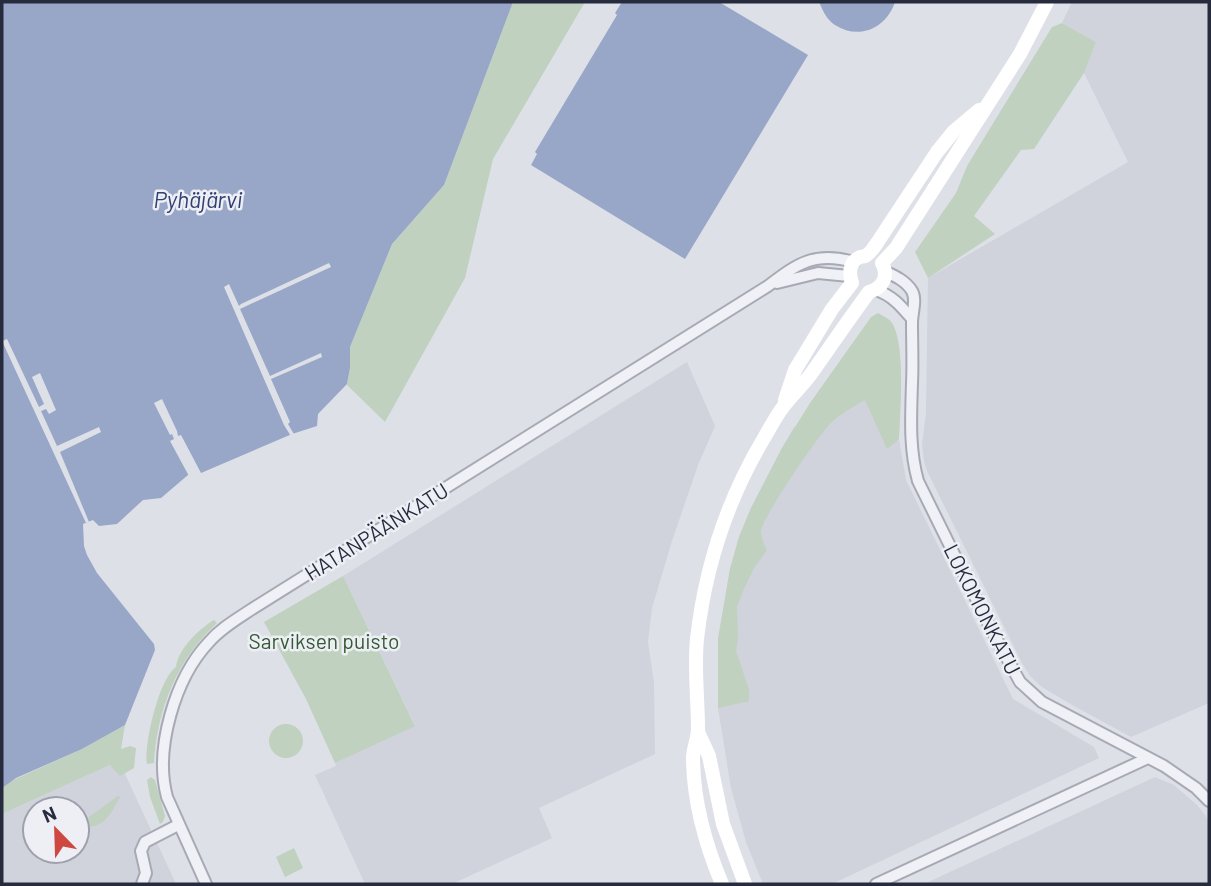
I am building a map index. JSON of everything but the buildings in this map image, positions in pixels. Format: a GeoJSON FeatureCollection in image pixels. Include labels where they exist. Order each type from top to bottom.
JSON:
{"type":"FeatureCollection","features":[{"type":"Feature","properties":{"kind":"main road"},"geometry":{"type":"LineString","coordinates":[[722,884],[713,865],[697,800],[692,758],[698,732],[697,640],[713,554],[726,516],[756,452],[782,408],[808,378],[873,291],[882,285],[885,279],[884,267],[1020,54],[1047,2]]}},
{"type":"Feature","properties":{"kind":"main road"},"geometry":{"type":"LineString","coordinates":[[782,408],[795,370],[856,269],[897,214],[937,152],[954,131],[991,100]]}},
{"type":"Feature","properties":{"kind":"main road"},"geometry":{"type":"LineString","coordinates":[[698,732],[709,756],[723,824],[744,884]]}},
{"type":"Feature","properties":{"kind":"street"},"geometry":{"type":"LineString","coordinates":[[884,267],[873,256],[856,269],[856,288],[891,297],[912,319]]}},
{"type":"Feature","properties":{"kind":"street","name":"HATANPÄÄNKATU"},"geometry":{"type":"LineString","coordinates":[[206,884],[167,797],[163,782],[162,755],[174,703],[187,674],[201,651],[216,635],[262,603],[768,286],[798,264],[814,259],[835,258],[856,269]]}},
{"type":"Feature","properties":{"kind":"street","name":"LOKOMONKATU"},"geometry":{"type":"LineString","coordinates":[[884,267],[908,285],[913,293],[911,434],[914,469],[1015,674],[1042,702],[1183,778],[1209,800]]}},
{"type":"Feature","properties":{"kind":"street"},"geometry":{"type":"LineString","coordinates":[[876,884],[1148,758]]}},
{"type":"Feature","properties":{"kind":"street"},"geometry":{"type":"LineString","coordinates":[[142,884],[146,876],[141,851],[143,846],[147,840],[178,825]]}},
{"type":"Feature","properties":{"kind":"shaded area"},"geometry":{"type":"Polygon","coordinates":[[[1072,2],[1209,2],[1209,703],[1131,737],[1042,687],[1030,676],[927,471],[922,445],[926,413],[928,278],[1128,162],[1084,73],[1096,42],[1062,23],[1072,2]]]}},
{"type":"Feature","properties":{"kind":"shaded area"},"geometry":{"type":"Polygon","coordinates":[[[687,362],[715,426],[698,465],[652,608],[648,642],[654,683],[655,754],[539,808],[552,838],[452,884],[365,884],[315,775],[415,725],[343,576],[687,362]]]}},
{"type":"Feature","properties":{"kind":"shaded area"},"geometry":{"type":"Polygon","coordinates":[[[901,362],[899,439],[906,480],[1013,699],[1094,747],[1099,758],[832,884],[763,884],[746,842],[731,788],[718,708],[718,639],[730,569],[751,508],[794,427],[901,362]]]}},
{"type":"Feature","properties":{"kind":"shaded area"},"geometry":{"type":"Polygon","coordinates":[[[119,761],[176,884],[2,884],[2,814],[21,805],[21,865],[91,865],[91,795],[44,795],[119,761]]]}},
{"type":"Feature","properties":{"kind":"shaded area"},"geometry":{"type":"Polygon","coordinates":[[[1155,777],[1174,785],[1206,816],[1209,824],[1209,884],[924,884],[1155,777]]]}},
{"type":"Feature","properties":{"kind":"green space"},"geometry":{"type":"Polygon","coordinates":[[[513,2],[585,2],[493,159],[465,278],[385,422],[347,385],[350,347],[392,244],[444,185],[513,2]]]}},
{"type":"Feature","properties":{"kind":"green space"},"geometry":{"type":"Polygon","coordinates":[[[1062,23],[1096,42],[1084,73],[1034,149],[1021,150],[974,216],[995,234],[928,278],[915,252],[956,193],[967,166],[1052,27],[1062,23]]]}},
{"type":"Feature","properties":{"kind":"green space"},"geometry":{"type":"Polygon","coordinates":[[[878,313],[892,323],[899,347],[899,439],[887,449],[865,400],[833,421],[794,474],[761,530],[767,550],[754,568],[737,607],[736,651],[749,690],[749,701],[718,708],[718,639],[730,569],[739,537],[782,448],[810,403],[871,317],[878,313]]]}},
{"type":"Feature","properties":{"kind":"green space","name":"Sarviksen puisto"},"geometry":{"type":"Polygon","coordinates":[[[343,576],[415,726],[335,763],[306,699],[264,622],[343,576]]]}},
{"type":"Feature","properties":{"kind":"green space"},"geometry":{"type":"Polygon","coordinates":[[[214,620],[217,623],[203,637],[180,669],[159,724],[154,763],[147,764],[150,727],[164,684],[185,647],[214,620]]]}},
{"type":"Feature","properties":{"kind":"green space"},"geometry":{"type":"Polygon","coordinates":[[[286,724],[298,729],[303,741],[298,753],[286,758],[274,753],[269,741],[274,729],[286,724]]]}},
{"type":"Feature","properties":{"kind":"green space"},"geometry":{"type":"Polygon","coordinates":[[[125,725],[121,749],[130,746],[136,748],[134,768],[120,776],[110,765],[44,795],[21,795],[21,805],[2,814],[2,788],[9,782],[82,749],[125,725]]]}},
{"type":"Feature","properties":{"kind":"green space"},"geometry":{"type":"Polygon","coordinates":[[[151,777],[155,780],[165,816],[160,824],[150,797],[147,780],[151,777]]]}},
{"type":"Feature","properties":{"kind":"green space"},"geometry":{"type":"Polygon","coordinates":[[[120,797],[105,820],[91,827],[91,816],[120,797]]]}},
{"type":"Feature","properties":{"kind":"green space"},"geometry":{"type":"Polygon","coordinates":[[[294,848],[303,868],[285,877],[276,857],[294,848]]]}},
{"type":"Feature","properties":{"kind":"water","name":"Pyhäjärvi"},"geometry":{"type":"Polygon","coordinates":[[[2,2],[513,2],[444,185],[392,244],[350,347],[347,384],[318,414],[317,426],[201,473],[188,475],[161,498],[143,500],[117,524],[99,526],[93,520],[83,524],[84,546],[97,573],[154,644],[155,650],[125,725],[82,749],[16,778],[2,788],[2,2]]]}},
{"type":"Feature","properties":{"kind":"water"},"geometry":{"type":"Polygon","coordinates":[[[622,2],[719,2],[808,55],[685,259],[531,165],[537,154],[535,152],[617,15],[615,13],[622,2]]]}},
{"type":"Feature","properties":{"kind":"water"},"geometry":{"type":"Polygon","coordinates":[[[819,2],[895,2],[886,18],[879,24],[871,29],[854,32],[832,23],[819,2]]]}},
{"type":"Feature","properties":{"kind":"pier"},"geometry":{"type":"Polygon","coordinates":[[[329,263],[331,267],[240,309],[270,376],[321,353],[322,357],[271,379],[295,436],[292,438],[224,287],[229,284],[239,306],[329,263]]]}},
{"type":"Feature","properties":{"kind":"pier"},"geometry":{"type":"Polygon","coordinates":[[[7,339],[39,407],[44,404],[32,377],[40,373],[56,410],[49,414],[46,409],[41,411],[57,446],[99,427],[101,432],[60,452],[89,522],[86,523],[2,341],[7,339]]]}},
{"type":"Feature","properties":{"kind":"pier"},"geometry":{"type":"Polygon","coordinates":[[[162,399],[178,436],[181,435],[201,473],[192,478],[170,441],[174,439],[172,434],[170,435],[154,403],[162,399]]]}}]}
